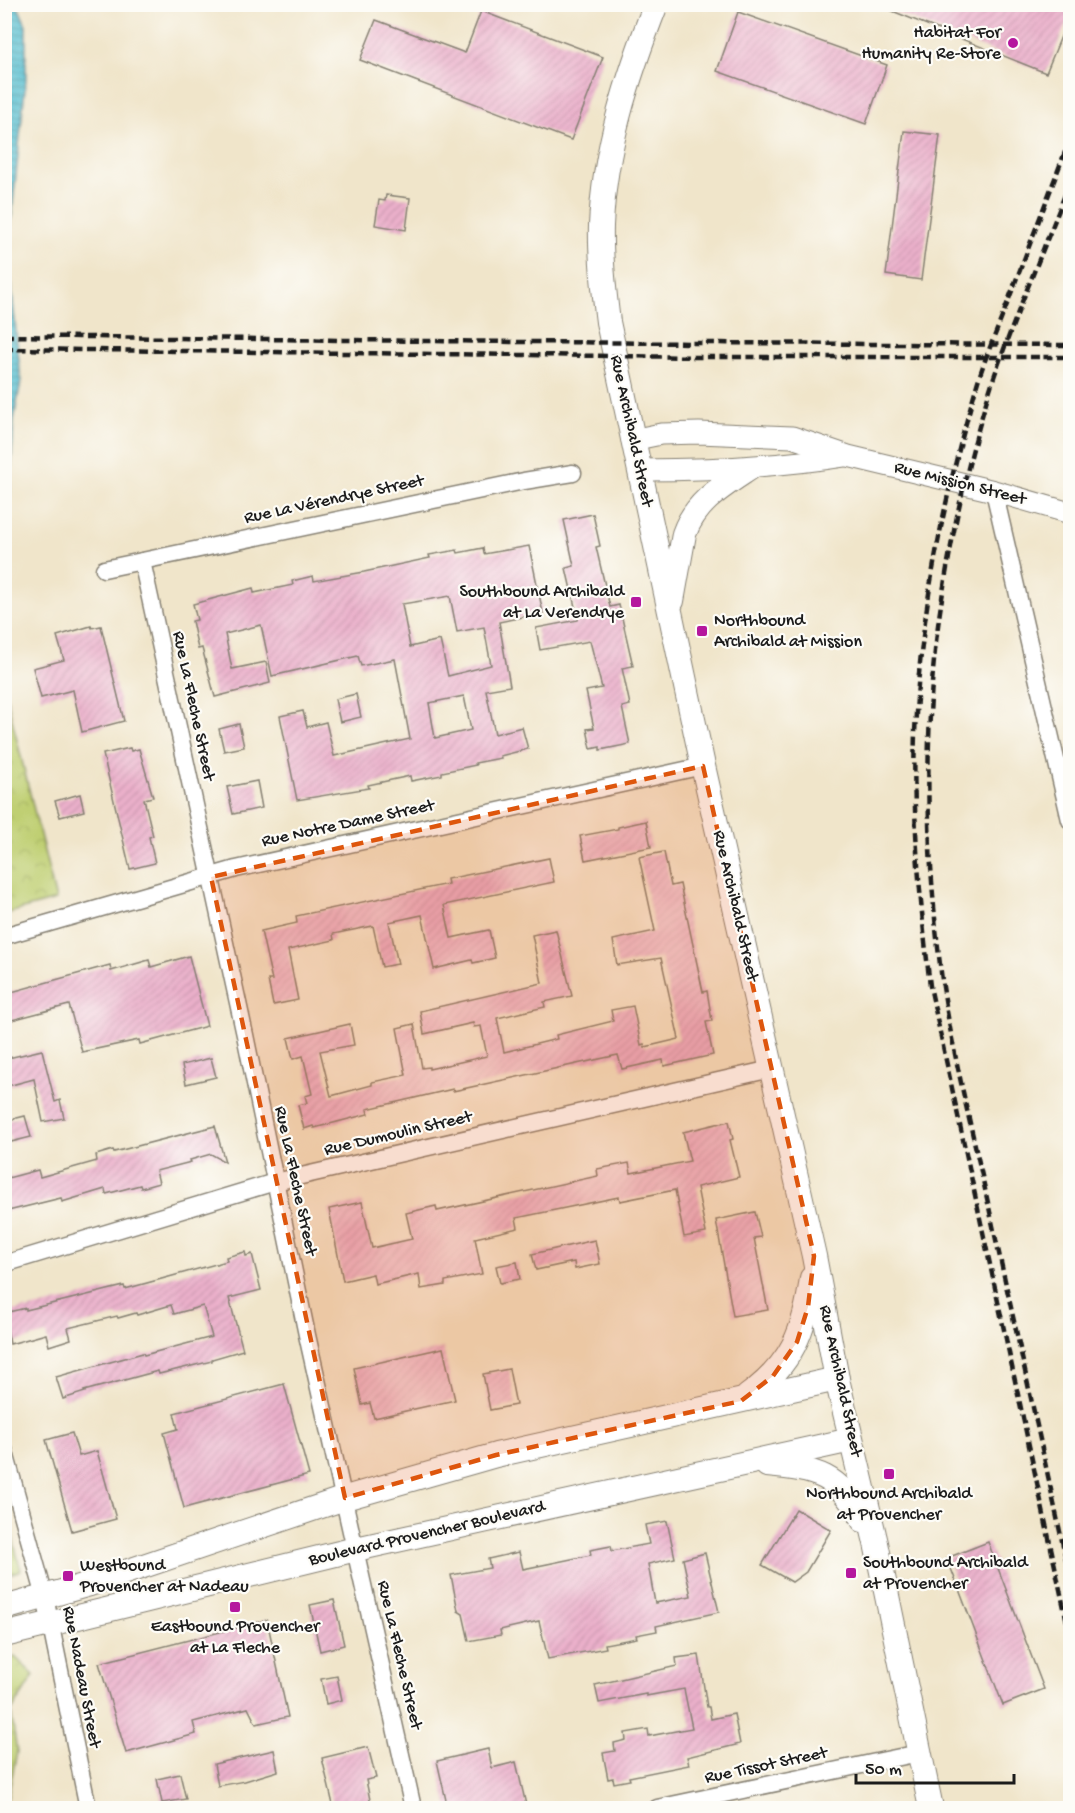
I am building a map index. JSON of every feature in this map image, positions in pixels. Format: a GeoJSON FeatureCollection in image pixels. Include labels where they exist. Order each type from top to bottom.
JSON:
{"type":"FeatureCollection","features":[{"type":"Feature","properties":{"kind":"main road","name":"Rue Archibald Street"},"geometry":{"type":"LineString","coordinates":[[656,4],[618,110],[606,175],[601,227],[608,322],[670,613],[814,1256],[837,1378],[876,1543],[931,1809]]}},
{"type":"Feature","properties":{"kind":"main road"},"geometry":{"type":"LineString","coordinates":[[670,613],[687,525],[699,507],[714,492],[750,468]]}},
{"type":"Feature","properties":{"kind":"main road"},"geometry":{"type":"LineString","coordinates":[[741,1401],[773,1376],[797,1342],[808,1307],[814,1256]]}},
{"type":"Feature","properties":{"kind":"main road"},"geometry":{"type":"LineString","coordinates":[[4,1608],[90,1584],[345,1498],[496,1455],[837,1378]]}},
{"type":"Feature","properties":{"kind":"main road","name":"Boulevard Provencher Boulevard"},"geometry":{"type":"LineString","coordinates":[[4,1635],[356,1549],[851,1440]]}},
{"type":"Feature","properties":{"kind":"main road"},"geometry":{"type":"LineString","coordinates":[[750,1463],[816,1473],[835,1483],[852,1499],[876,1543]]}},
{"type":"Feature","properties":{"kind":"street","name":"Rue Mission Street"},"geometry":{"type":"LineString","coordinates":[[632,440],[661,434],[716,433],[792,437],[848,456],[994,491],[1071,513]]}},
{"type":"Feature","properties":{"kind":"street","name":"Rue Mission Street"},"geometry":{"type":"LineString","coordinates":[[639,471],[750,468],[848,456]]}},
{"type":"Feature","properties":{"kind":"street","name":"Rue La Vérendrye Street"},"geometry":{"type":"LineString","coordinates":[[104,569],[524,481],[573,473]]}},
{"type":"Feature","properties":{"kind":"street"},"geometry":{"type":"LineString","coordinates":[[994,491],[1071,820]]}},
{"type":"Feature","properties":{"kind":"street","name":"Rue La Fleche Street"},"geometry":{"type":"LineString","coordinates":[[142,561],[275,1182],[413,1809]]}},
{"type":"Feature","properties":{"kind":"street","name":"Rue Notre Dame Street"},"geometry":{"type":"LineString","coordinates":[[4,936],[236,869],[704,766]]}},
{"type":"Feature","properties":{"kind":"street","name":"Rue Dumoulin Street"},"geometry":{"type":"LineString","coordinates":[[4,1264],[275,1182],[771,1069]]}},
{"type":"Feature","properties":{"kind":"street","name":"Rue Nadeau Street"},"geometry":{"type":"LineString","coordinates":[[4,1449],[45,1597],[88,1809]]}},
{"type":"Feature","properties":{"kind":"street","name":"Rue Tissot Street"},"geometry":{"type":"LineString","coordinates":[[657,1809],[919,1753]]}},
{"type":"Feature","properties":{"kind":"highlighted area"},"geometry":{"type":"Polygon","coordinates":[[[703,766],[814,1256],[808,1307],[797,1342],[773,1376],[741,1401],[496,1455],[345,1498],[211,877],[703,766]]]}},
{"type":"Feature","properties":{"kind":"green space"},"geometry":{"type":"Polygon","coordinates":[[[4,687],[56,900],[5,914],[4,914],[4,687]]]}},
{"type":"Feature","properties":{"kind":"green space"},"geometry":{"type":"Polygon","coordinates":[[[4,1506],[21,1570],[5,1576],[4,1576],[4,1506]]]}},
{"type":"Feature","properties":{"kind":"green space"},"geometry":{"type":"Polygon","coordinates":[[[15,1657],[34,1675],[11,1712],[17,1752],[5,1808],[5,1659],[15,1657]]]}},
{"type":"Feature","properties":{"kind":"water"},"geometry":{"type":"Polygon","coordinates":[[[17,4],[26,25],[26,79],[8,251],[21,381],[14,420],[9,506],[5,522],[4,5],[17,4]]]}},
{"type":"Feature","properties":{"kind":"building","name":"Habitat For Humanity Re-Store"},"geometry":{"type":"Polygon","coordinates":[[[875,4],[1071,4],[1071,12],[1046,73],[875,4]]]}},
{"type":"Feature","properties":{"kind":"building"},"geometry":{"type":"Polygon","coordinates":[[[481,11],[603,57],[571,140],[360,60],[376,20],[465,53],[481,11]]]}},
{"type":"Feature","properties":{"kind":"building"},"geometry":{"type":"Polygon","coordinates":[[[738,12],[887,65],[866,124],[717,71],[738,12]]]}},
{"type":"Feature","properties":{"kind":"building"},"geometry":{"type":"Polygon","coordinates":[[[904,131],[940,135],[921,280],[886,275],[904,131]]]}},
{"type":"Feature","properties":{"kind":"building"},"geometry":{"type":"Polygon","coordinates":[[[386,195],[410,198],[406,230],[375,225],[379,200],[385,201],[386,195]]]}},
{"type":"Feature","properties":{"kind":"building"},"geometry":{"type":"Polygon","coordinates":[[[593,514],[600,546],[596,547],[610,607],[619,605],[633,666],[622,668],[630,705],[622,707],[630,744],[600,750],[600,747],[591,749],[587,729],[594,728],[586,691],[602,688],[590,641],[540,650],[536,628],[578,620],[566,568],[574,566],[564,520],[593,514]]]}},
{"type":"Feature","properties":{"kind":"building"},"geometry":{"type":"Polygon","coordinates":[[[529,546],[543,613],[499,622],[510,686],[486,690],[495,734],[522,727],[528,749],[500,756],[501,758],[475,763],[476,765],[442,772],[442,775],[411,781],[410,776],[368,785],[369,788],[297,800],[280,716],[303,711],[307,727],[326,722],[334,756],[410,739],[395,659],[361,666],[358,656],[272,676],[261,625],[225,634],[232,669],[266,662],[270,683],[215,697],[202,648],[198,649],[192,621],[197,620],[193,604],[253,588],[254,593],[293,585],[292,581],[313,576],[314,581],[364,572],[457,550],[458,553],[483,548],[484,554],[529,546]],[[450,596],[402,604],[410,647],[440,640],[448,676],[491,665],[484,627],[457,632],[450,596]],[[464,696],[429,703],[435,738],[471,730],[464,696]]]}},
{"type":"Feature","properties":{"kind":"building"},"geometry":{"type":"Polygon","coordinates":[[[91,626],[92,628],[101,626],[124,721],[82,732],[73,690],[41,698],[33,668],[64,660],[57,636],[91,626]]]}},
{"type":"Feature","properties":{"kind":"building"},"geometry":{"type":"Polygon","coordinates":[[[356,694],[361,717],[340,722],[335,699],[356,694]]]}},
{"type":"Feature","properties":{"kind":"building"},"geometry":{"type":"Polygon","coordinates":[[[239,724],[244,747],[224,751],[219,729],[239,724]]]}},
{"type":"Feature","properties":{"kind":"building"},"geometry":{"type":"Polygon","coordinates":[[[130,748],[131,751],[139,749],[153,797],[144,799],[153,836],[149,837],[155,863],[130,869],[103,754],[130,748]]]}},
{"type":"Feature","properties":{"kind":"building"},"geometry":{"type":"Polygon","coordinates":[[[257,781],[262,808],[233,814],[227,787],[257,781]]]}},
{"type":"Feature","properties":{"kind":"building"},"geometry":{"type":"Polygon","coordinates":[[[80,794],[84,811],[60,817],[55,801],[80,794]]]}},
{"type":"Feature","properties":{"kind":"building"},"geometry":{"type":"Polygon","coordinates":[[[646,821],[651,847],[585,860],[580,836],[646,821]]]}},
{"type":"Feature","properties":{"kind":"building"},"geometry":{"type":"Polygon","coordinates":[[[664,852],[671,886],[680,884],[703,992],[707,991],[712,1021],[706,1022],[713,1055],[664,1066],[663,1060],[622,1069],[618,1055],[367,1109],[368,1114],[304,1129],[298,1105],[307,1103],[305,1096],[312,1094],[303,1056],[293,1059],[288,1038],[350,1024],[354,1045],[320,1051],[331,1096],[372,1085],[372,1082],[406,1075],[397,1028],[414,1024],[422,1068],[429,1067],[429,1069],[487,1056],[481,1026],[474,1027],[473,1023],[424,1034],[420,1011],[542,983],[532,935],[556,930],[572,996],[544,1002],[545,1007],[497,1018],[504,1052],[557,1039],[556,1035],[613,1021],[611,1010],[633,1006],[641,1045],[644,1044],[645,1047],[679,1039],[661,958],[617,965],[613,940],[655,931],[639,857],[664,852]]]}},
{"type":"Feature","properties":{"kind":"building"},"geometry":{"type":"Polygon","coordinates":[[[549,858],[554,882],[444,905],[451,938],[489,930],[495,958],[473,963],[472,960],[434,969],[422,915],[389,922],[398,964],[382,967],[373,926],[333,934],[334,940],[288,950],[298,1000],[273,1005],[268,980],[272,980],[261,931],[297,923],[296,916],[448,884],[447,879],[549,858]]]}},
{"type":"Feature","properties":{"kind":"building"},"geometry":{"type":"Polygon","coordinates":[[[189,956],[207,1026],[140,1044],[139,1040],[82,1052],[69,1005],[4,1022],[4,994],[110,965],[111,971],[149,960],[151,967],[189,956]]]}},
{"type":"Feature","properties":{"kind":"building"},"geometry":{"type":"Polygon","coordinates":[[[42,1050],[55,1102],[60,1100],[64,1118],[43,1122],[34,1079],[4,1087],[4,1059],[42,1050]]]}},
{"type":"Feature","properties":{"kind":"building"},"geometry":{"type":"Polygon","coordinates":[[[211,1058],[216,1077],[186,1084],[182,1065],[211,1058]]]}},
{"type":"Feature","properties":{"kind":"building"},"geometry":{"type":"Polygon","coordinates":[[[25,1116],[31,1137],[11,1142],[5,1121],[25,1116]]]}},
{"type":"Feature","properties":{"kind":"building"},"geometry":{"type":"Polygon","coordinates":[[[729,1121],[733,1139],[730,1140],[739,1177],[697,1187],[706,1233],[684,1237],[675,1190],[620,1201],[619,1197],[516,1218],[518,1228],[475,1238],[482,1274],[445,1281],[445,1285],[421,1289],[419,1274],[375,1284],[373,1274],[343,1281],[329,1209],[362,1202],[372,1248],[412,1239],[406,1213],[436,1206],[437,1211],[598,1176],[597,1169],[629,1163],[631,1173],[690,1161],[683,1132],[729,1121]]]}},
{"type":"Feature","properties":{"kind":"building"},"geometry":{"type":"Polygon","coordinates":[[[215,1126],[225,1162],[211,1154],[156,1171],[159,1183],[141,1188],[140,1185],[106,1194],[105,1189],[62,1202],[61,1198],[4,1212],[4,1179],[38,1170],[40,1177],[97,1161],[96,1155],[113,1150],[114,1152],[215,1126]]]}},
{"type":"Feature","properties":{"kind":"building"},"geometry":{"type":"Polygon","coordinates":[[[755,1212],[761,1237],[754,1238],[768,1310],[733,1316],[716,1220],[755,1212]]]}},
{"type":"Feature","properties":{"kind":"building"},"geometry":{"type":"Polygon","coordinates":[[[595,1240],[600,1264],[575,1269],[574,1262],[536,1270],[532,1254],[595,1240]]]}},
{"type":"Feature","properties":{"kind":"building"},"geometry":{"type":"Polygon","coordinates":[[[245,1252],[246,1256],[252,1254],[261,1290],[229,1298],[243,1350],[212,1359],[212,1361],[159,1374],[158,1371],[63,1399],[56,1377],[212,1337],[203,1306],[174,1314],[171,1305],[137,1315],[136,1313],[118,1318],[117,1316],[68,1328],[71,1339],[49,1346],[46,1334],[10,1344],[4,1313],[26,1308],[26,1310],[124,1286],[125,1289],[227,1261],[226,1257],[245,1252]]]}},
{"type":"Feature","properties":{"kind":"building"},"geometry":{"type":"Polygon","coordinates":[[[517,1262],[520,1279],[500,1283],[496,1266],[517,1262]]]}},
{"type":"Feature","properties":{"kind":"building"},"geometry":{"type":"Polygon","coordinates":[[[443,1348],[455,1400],[374,1418],[370,1403],[362,1405],[354,1368],[443,1348]]]}},
{"type":"Feature","properties":{"kind":"building"},"geometry":{"type":"Polygon","coordinates":[[[509,1369],[516,1405],[490,1410],[483,1374],[509,1369]]]}},
{"type":"Feature","properties":{"kind":"building"},"geometry":{"type":"Polygon","coordinates":[[[284,1384],[309,1475],[184,1508],[164,1433],[178,1429],[174,1413],[284,1384]]]}},
{"type":"Feature","properties":{"kind":"building"},"geometry":{"type":"Polygon","coordinates":[[[72,1433],[79,1456],[97,1451],[116,1519],[72,1531],[46,1440],[72,1433]]]}},
{"type":"Feature","properties":{"kind":"building"},"geometry":{"type":"Polygon","coordinates":[[[796,1509],[831,1530],[806,1572],[792,1582],[762,1565],[796,1509]]]}},
{"type":"Feature","properties":{"kind":"building"},"geometry":{"type":"Polygon","coordinates":[[[667,1521],[675,1558],[648,1564],[655,1603],[691,1596],[683,1559],[705,1553],[719,1612],[656,1626],[657,1631],[636,1635],[637,1638],[605,1644],[606,1648],[548,1659],[539,1621],[500,1630],[501,1635],[469,1641],[463,1614],[458,1611],[451,1575],[490,1568],[488,1559],[519,1552],[523,1569],[591,1555],[590,1550],[611,1546],[612,1551],[649,1544],[645,1525],[667,1521]]]}},
{"type":"Feature","properties":{"kind":"building"},"geometry":{"type":"Polygon","coordinates":[[[988,1542],[1044,1689],[1003,1705],[947,1558],[988,1542]]]}},
{"type":"Feature","properties":{"kind":"building"},"geometry":{"type":"Polygon","coordinates":[[[334,1600],[344,1645],[320,1651],[310,1605],[334,1600]]]}},
{"type":"Feature","properties":{"kind":"building"},"geometry":{"type":"Polygon","coordinates":[[[267,1620],[288,1717],[256,1724],[248,1708],[193,1722],[196,1734],[126,1753],[99,1663],[267,1620]]]}},
{"type":"Feature","properties":{"kind":"building"},"geometry":{"type":"Polygon","coordinates":[[[699,1655],[711,1719],[734,1714],[740,1744],[687,1757],[689,1765],[629,1777],[630,1780],[614,1783],[613,1778],[608,1779],[603,1753],[615,1751],[614,1743],[626,1740],[625,1733],[648,1729],[649,1736],[692,1728],[684,1689],[599,1703],[595,1685],[677,1666],[676,1658],[699,1655]]]}},
{"type":"Feature","properties":{"kind":"building"},"geometry":{"type":"Polygon","coordinates":[[[337,1676],[342,1700],[326,1704],[321,1679],[337,1676]]]}},
{"type":"Feature","properties":{"kind":"building"},"geometry":{"type":"Polygon","coordinates":[[[368,1747],[376,1778],[366,1780],[371,1805],[354,1809],[334,1809],[322,1758],[368,1747]]]}},
{"type":"Feature","properties":{"kind":"building"},"geometry":{"type":"Polygon","coordinates":[[[488,1749],[492,1768],[516,1762],[527,1809],[448,1809],[437,1761],[488,1749]]]}},
{"type":"Feature","properties":{"kind":"building"},"geometry":{"type":"Polygon","coordinates":[[[274,1750],[278,1771],[218,1786],[214,1764],[274,1750]]]}},
{"type":"Feature","properties":{"kind":"building"},"geometry":{"type":"Polygon","coordinates":[[[180,1774],[186,1799],[162,1803],[157,1779],[180,1774]]]}},
{"type":"Feature","properties":{"kind":"railway"},"geometry":{"type":"LineString","coordinates":[[1070,139],[982,370],[944,511],[922,643],[914,765],[918,860],[930,986],[1070,1636]]}},
{"type":"Feature","properties":{"kind":"railway"},"geometry":{"type":"LineString","coordinates":[[1070,182],[992,383],[958,509],[937,634],[932,683],[928,783],[936,932],[947,1011],[1070,1578]]}},
{"type":"Feature","properties":{"kind":"railway"},"geometry":{"type":"LineString","coordinates":[[4,336],[1070,345]]}},
{"type":"Feature","properties":{"kind":"railway"},"geometry":{"type":"LineString","coordinates":[[4,349],[699,357],[1070,357]]}},
{"type":"Feature","properties":{"kind":"place","name":"Habitat For Humanity Re-Store"},"geometry":{"type":"Point","coordinates":[1013,43]}},
{"type":"Feature","properties":{"kind":"place","name":"Southbound Archibald at La Verendrye"},"geometry":{"type":"Point","coordinates":[636,602]}},
{"type":"Feature","properties":{"kind":"place","name":"Northbound Archibald at Mission"},"geometry":{"type":"Point","coordinates":[702,631]}},
{"type":"Feature","properties":{"kind":"place","name":"Northbound Archibald at Provencher"},"geometry":{"type":"Point","coordinates":[889,1474]}},
{"type":"Feature","properties":{"kind":"place","name":"Southbound Archibald at Provencher"},"geometry":{"type":"Point","coordinates":[851,1573]}},
{"type":"Feature","properties":{"kind":"place","name":"Westbound Provencher at Nadeau"},"geometry":{"type":"Point","coordinates":[68,1576]}},
{"type":"Feature","properties":{"kind":"place","name":"Eastbound Provencher at La Fleche"},"geometry":{"type":"Point","coordinates":[235,1607]}}]}
